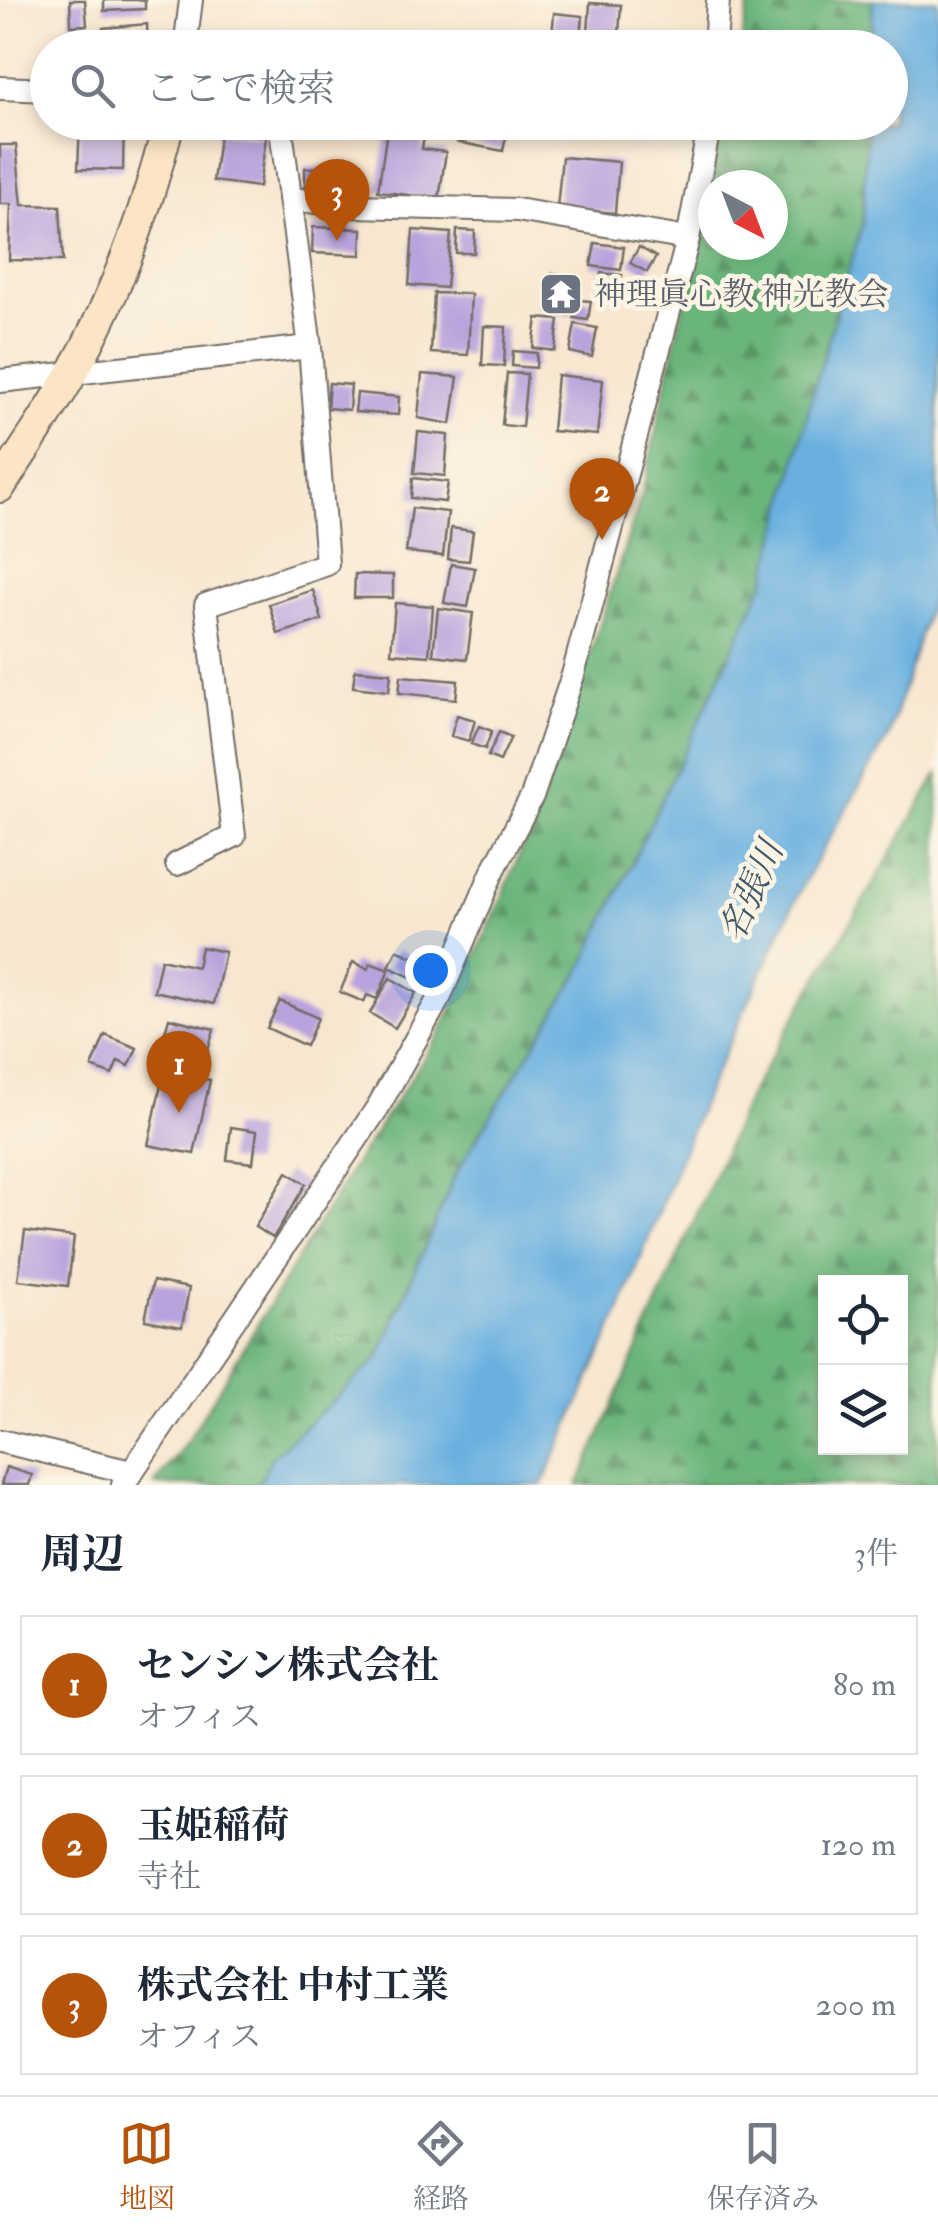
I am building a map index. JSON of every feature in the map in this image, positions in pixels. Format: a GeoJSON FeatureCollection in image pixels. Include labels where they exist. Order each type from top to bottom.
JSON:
{"type":"FeatureCollection","features":[{"type":"Feature","properties":{"kind":"street"},"geometry":{"type":"LineString","coordinates":[[187,30],[191,0]]}},
{"type":"Feature","properties":{"kind":"street"},"geometry":{"type":"LineString","coordinates":[[717,30],[718,0]]}},
{"type":"Feature","properties":{"kind":"street"},"geometry":{"type":"LineString","coordinates":[[0,88],[30,89]]}},
{"type":"Feature","properties":{"kind":"street"},"geometry":{"type":"LineString","coordinates":[[0,487],[72,374],[136,233],[164,140]]}},
{"type":"Feature","properties":{"kind":"street"},"geometry":{"type":"LineString","coordinates":[[176,864],[234,836],[206,605],[327,564],[310,347],[282,140]]}},
{"type":"Feature","properties":{"kind":"street"},"geometry":{"type":"LineString","coordinates":[[0,1441],[127,1478],[397,1075],[440,996],[492,873],[532,796],[572,674],[688,238],[707,140]]}},
{"type":"Feature","properties":{"kind":"street"},"geometry":{"type":"LineString","coordinates":[[290,198],[354,206],[516,210],[688,238]]}},
{"type":"Feature","properties":{"kind":"street"},"geometry":{"type":"LineString","coordinates":[[0,381],[310,347]]}},
{"type":"Feature","properties":{"kind":"green space"},"geometry":{"type":"Polygon","coordinates":[[[750,0],[873,0],[872,30],[744,30],[750,0]]]}},
{"type":"Feature","properties":{"kind":"green space"},"geometry":{"type":"Polygon","coordinates":[[[719,140],[866,140],[863,222],[811,400],[766,579],[584,965],[457,1171],[378,1359],[272,1457],[258,1485],[154,1485],[190,1437],[353,1166],[441,1032],[551,776],[642,494],[698,238],[698,260],[788,260],[788,170],[713,170],[719,140]]]}},
{"type":"Feature","properties":{"kind":"green space"},"geometry":{"type":"Polygon","coordinates":[[[938,774],[938,1485],[578,1485],[750,1093],[938,774]]]}},
{"type":"Feature","properties":{"kind":"water","name":"名張川"},"geometry":{"type":"Polygon","coordinates":[[[873,0],[938,0],[938,577],[889,735],[802,886],[706,1093],[619,1313],[542,1485],[258,1485],[272,1457],[378,1359],[457,1171],[584,965],[766,579],[811,400],[863,222],[866,140],[908,140],[908,30],[872,30],[873,0]]]}},
{"type":"Feature","properties":{"kind":"building"},"geometry":{"type":"Polygon","coordinates":[[[70,0],[85,0],[87,25],[71,26],[70,0]]]}},
{"type":"Feature","properties":{"kind":"building"},"geometry":{"type":"Polygon","coordinates":[[[104,0],[145,0],[145,9],[104,11],[104,0]]]}},
{"type":"Feature","properties":{"kind":"building"},"geometry":{"type":"Polygon","coordinates":[[[590,3],[621,5],[619,30],[588,30],[590,3]]]}},
{"type":"Feature","properties":{"kind":"building"},"geometry":{"type":"Polygon","coordinates":[[[554,13],[583,16],[582,30],[553,30],[554,13]]]}},
{"type":"Feature","properties":{"kind":"building"},"geometry":{"type":"Polygon","coordinates":[[[147,24],[147,30],[103,30],[147,24]]]}},
{"type":"Feature","properties":{"kind":"building"},"geometry":{"type":"Polygon","coordinates":[[[79,140],[124,140],[123,170],[78,169],[79,140]]]}},
{"type":"Feature","properties":{"kind":"building"},"geometry":{"type":"Polygon","coordinates":[[[219,140],[266,140],[259,187],[213,181],[219,140]]]}},
{"type":"Feature","properties":{"kind":"building"},"geometry":{"type":"Polygon","coordinates":[[[386,140],[423,140],[422,149],[446,152],[439,199],[378,191],[386,140]]]}},
{"type":"Feature","properties":{"kind":"building"},"geometry":{"type":"Polygon","coordinates":[[[457,140],[505,140],[503,151],[457,140]]]}},
{"type":"Feature","properties":{"kind":"building"},"geometry":{"type":"Polygon","coordinates":[[[0,145],[16,145],[22,205],[60,206],[63,261],[9,260],[11,204],[0,204],[0,145]]]}},
{"type":"Feature","properties":{"kind":"building"},"geometry":{"type":"Polygon","coordinates":[[[562,157],[619,162],[615,213],[557,208],[562,157]]]}},
{"type":"Feature","properties":{"kind":"building"},"geometry":{"type":"Polygon","coordinates":[[[363,167],[363,189],[305,190],[305,168],[363,167]]]}},
{"type":"Feature","properties":{"kind":"building"},"geometry":{"type":"Polygon","coordinates":[[[313,227],[362,229],[361,255],[312,253],[313,227]]]}},
{"type":"Feature","properties":{"kind":"building"},"geometry":{"type":"Polygon","coordinates":[[[413,230],[451,233],[446,288],[409,285],[413,230]]]}},
{"type":"Feature","properties":{"kind":"building"},"geometry":{"type":"Polygon","coordinates":[[[457,230],[475,231],[474,253],[456,253],[457,230]]]}},
{"type":"Feature","properties":{"kind":"building"},"geometry":{"type":"Polygon","coordinates":[[[595,243],[624,247],[621,270],[591,266],[595,243]]]}},
{"type":"Feature","properties":{"kind":"building"},"geometry":{"type":"Polygon","coordinates":[[[639,247],[656,257],[647,272],[630,263],[639,247]]]}},
{"type":"Feature","properties":{"kind":"building","name":"神理眞心教 神光教会"},"geometry":{"type":"Polygon","coordinates":[[[553,273],[575,276],[570,315],[548,312],[553,273]]]}},
{"type":"Feature","properties":{"kind":"building"},"geometry":{"type":"Polygon","coordinates":[[[601,273],[622,275],[620,292],[599,289],[601,273]]]}},
{"type":"Feature","properties":{"kind":"building"},"geometry":{"type":"Polygon","coordinates":[[[434,293],[471,294],[468,355],[431,353],[434,293]]]}},
{"type":"Feature","properties":{"kind":"building"},"geometry":{"type":"Polygon","coordinates":[[[577,300],[591,301],[588,320],[574,318],[577,300]]]}},
{"type":"Feature","properties":{"kind":"building"},"geometry":{"type":"Polygon","coordinates":[[[537,318],[559,320],[555,351],[533,348],[537,318]]]}},
{"type":"Feature","properties":{"kind":"building"},"geometry":{"type":"Polygon","coordinates":[[[575,324],[597,328],[592,357],[570,352],[575,324]]]}},
{"type":"Feature","properties":{"kind":"building"},"geometry":{"type":"Polygon","coordinates":[[[484,326],[506,327],[504,366],[482,365],[484,326]]]}},
{"type":"Feature","properties":{"kind":"building"},"geometry":{"type":"Polygon","coordinates":[[[513,351],[537,353],[536,368],[512,366],[513,351]]]}},
{"type":"Feature","properties":{"kind":"building"},"geometry":{"type":"Polygon","coordinates":[[[507,373],[527,374],[522,427],[502,425],[507,373]]]}},
{"type":"Feature","properties":{"kind":"building"},"geometry":{"type":"Polygon","coordinates":[[[422,374],[458,377],[451,424],[418,418],[422,374]]]}},
{"type":"Feature","properties":{"kind":"building"},"geometry":{"type":"Polygon","coordinates":[[[557,375],[603,380],[597,435],[552,431],[557,375]]]}},
{"type":"Feature","properties":{"kind":"building"},"geometry":{"type":"Polygon","coordinates":[[[329,383],[351,385],[349,410],[327,408],[329,383]]]}},
{"type":"Feature","properties":{"kind":"building"},"geometry":{"type":"Polygon","coordinates":[[[357,393],[399,397],[398,415],[355,412],[357,393]]]}},
{"type":"Feature","properties":{"kind":"building"},"geometry":{"type":"Polygon","coordinates":[[[418,432],[448,435],[445,476],[414,473],[418,432]]]}},
{"type":"Feature","properties":{"kind":"building"},"geometry":{"type":"Polygon","coordinates":[[[413,478],[448,482],[445,502],[411,498],[413,478]]]}},
{"type":"Feature","properties":{"kind":"building"},"geometry":{"type":"Polygon","coordinates":[[[412,508],[448,512],[443,556],[406,552],[412,508]]]}},
{"type":"Feature","properties":{"kind":"building"},"geometry":{"type":"Polygon","coordinates":[[[451,528],[473,531],[469,561],[448,559],[451,528]]]}},
{"type":"Feature","properties":{"kind":"building"},"geometry":{"type":"Polygon","coordinates":[[[451,564],[475,568],[468,607],[444,603],[451,564]]]}},
{"type":"Feature","properties":{"kind":"building"},"geometry":{"type":"Polygon","coordinates":[[[355,574],[393,575],[393,598],[354,598],[355,574]]]}},
{"type":"Feature","properties":{"kind":"building"},"geometry":{"type":"Polygon","coordinates":[[[313,590],[322,620],[278,634],[269,604],[313,590]]]}},
{"type":"Feature","properties":{"kind":"building"},"geometry":{"type":"Polygon","coordinates":[[[395,603],[433,606],[429,656],[391,653],[395,603]]]}},
{"type":"Feature","properties":{"kind":"building"},"geometry":{"type":"Polygon","coordinates":[[[438,608],[473,613],[467,659],[433,655],[438,608]]]}},
{"type":"Feature","properties":{"kind":"building"},"geometry":{"type":"Polygon","coordinates":[[[355,670],[391,673],[389,691],[353,687],[355,670]]]}},
{"type":"Feature","properties":{"kind":"building"},"geometry":{"type":"Polygon","coordinates":[[[401,676],[458,681],[456,699],[399,693],[401,676]]]}},
{"type":"Feature","properties":{"kind":"building"},"geometry":{"type":"Polygon","coordinates":[[[457,715],[475,720],[469,741],[451,736],[457,715]]]}},
{"type":"Feature","properties":{"kind":"building"},"geometry":{"type":"Polygon","coordinates":[[[479,726],[492,731],[485,749],[471,744],[479,726]]]}},
{"type":"Feature","properties":{"kind":"building"},"geometry":{"type":"Polygon","coordinates":[[[499,732],[511,737],[500,761],[488,756],[499,732]]]}},
{"type":"Feature","properties":{"kind":"building"},"geometry":{"type":"Polygon","coordinates":[[[201,947],[225,952],[214,1004],[154,991],[161,959],[197,967],[201,947]]]}},
{"type":"Feature","properties":{"kind":"building"},"geometry":{"type":"Polygon","coordinates":[[[397,950],[423,962],[415,979],[389,967],[397,950]]]}},
{"type":"Feature","properties":{"kind":"building"},"geometry":{"type":"Polygon","coordinates":[[[353,962],[368,969],[370,963],[389,970],[377,999],[367,995],[364,1002],[340,992],[353,962]]]}},
{"type":"Feature","properties":{"kind":"building"},"geometry":{"type":"Polygon","coordinates":[[[390,978],[416,993],[395,1028],[370,1013],[390,978]]]}},
{"type":"Feature","properties":{"kind":"building"},"geometry":{"type":"Polygon","coordinates":[[[280,1001],[318,1018],[306,1046],[267,1028],[280,1001]]]}},
{"type":"Feature","properties":{"kind":"building"},"geometry":{"type":"Polygon","coordinates":[[[169,1018],[214,1029],[207,1054],[162,1043],[169,1018]]]}},
{"type":"Feature","properties":{"kind":"building"},"geometry":{"type":"Polygon","coordinates":[[[105,1035],[137,1048],[129,1066],[118,1061],[112,1075],[92,1067],[105,1035]]]}},
{"type":"Feature","properties":{"kind":"building"},"geometry":{"type":"Polygon","coordinates":[[[164,1071],[210,1080],[194,1154],[148,1145],[164,1071]]]}},
{"type":"Feature","properties":{"kind":"building"},"geometry":{"type":"Polygon","coordinates":[[[231,1127],[257,1131],[253,1163],[227,1160],[231,1127]]]}},
{"type":"Feature","properties":{"kind":"building"},"geometry":{"type":"Polygon","coordinates":[[[287,1172],[306,1184],[273,1238],[255,1227],[287,1172]]]}},
{"type":"Feature","properties":{"kind":"building"},"geometry":{"type":"Polygon","coordinates":[[[25,1231],[74,1237],[68,1286],[18,1280],[25,1231]]]}},
{"type":"Feature","properties":{"kind":"building"},"geometry":{"type":"Polygon","coordinates":[[[153,1281],[189,1288],[182,1327],[145,1320],[153,1281]]]}},
{"type":"Feature","properties":{"kind":"building"},"geometry":{"type":"Polygon","coordinates":[[[6,1467],[32,1475],[29,1485],[1,1485],[6,1467]]]}},
{"type":"Feature","properties":{"kind":"place","name":"株式会社 中村工業"},"geometry":{"type":"Point","coordinates":[337,241]}},
{"type":"Feature","properties":{"kind":"place","name":"神理眞心教 神光教会"},"geometry":{"type":"Point","coordinates":[561,294]}},
{"type":"Feature","properties":{"kind":"place","name":"玉姫稲荷"},"geometry":{"type":"Point","coordinates":[602,540]}},
{"type":"Feature","properties":{"kind":"place","name":"センシン株式会社"},"geometry":{"type":"Point","coordinates":[179,1113]}}]}
